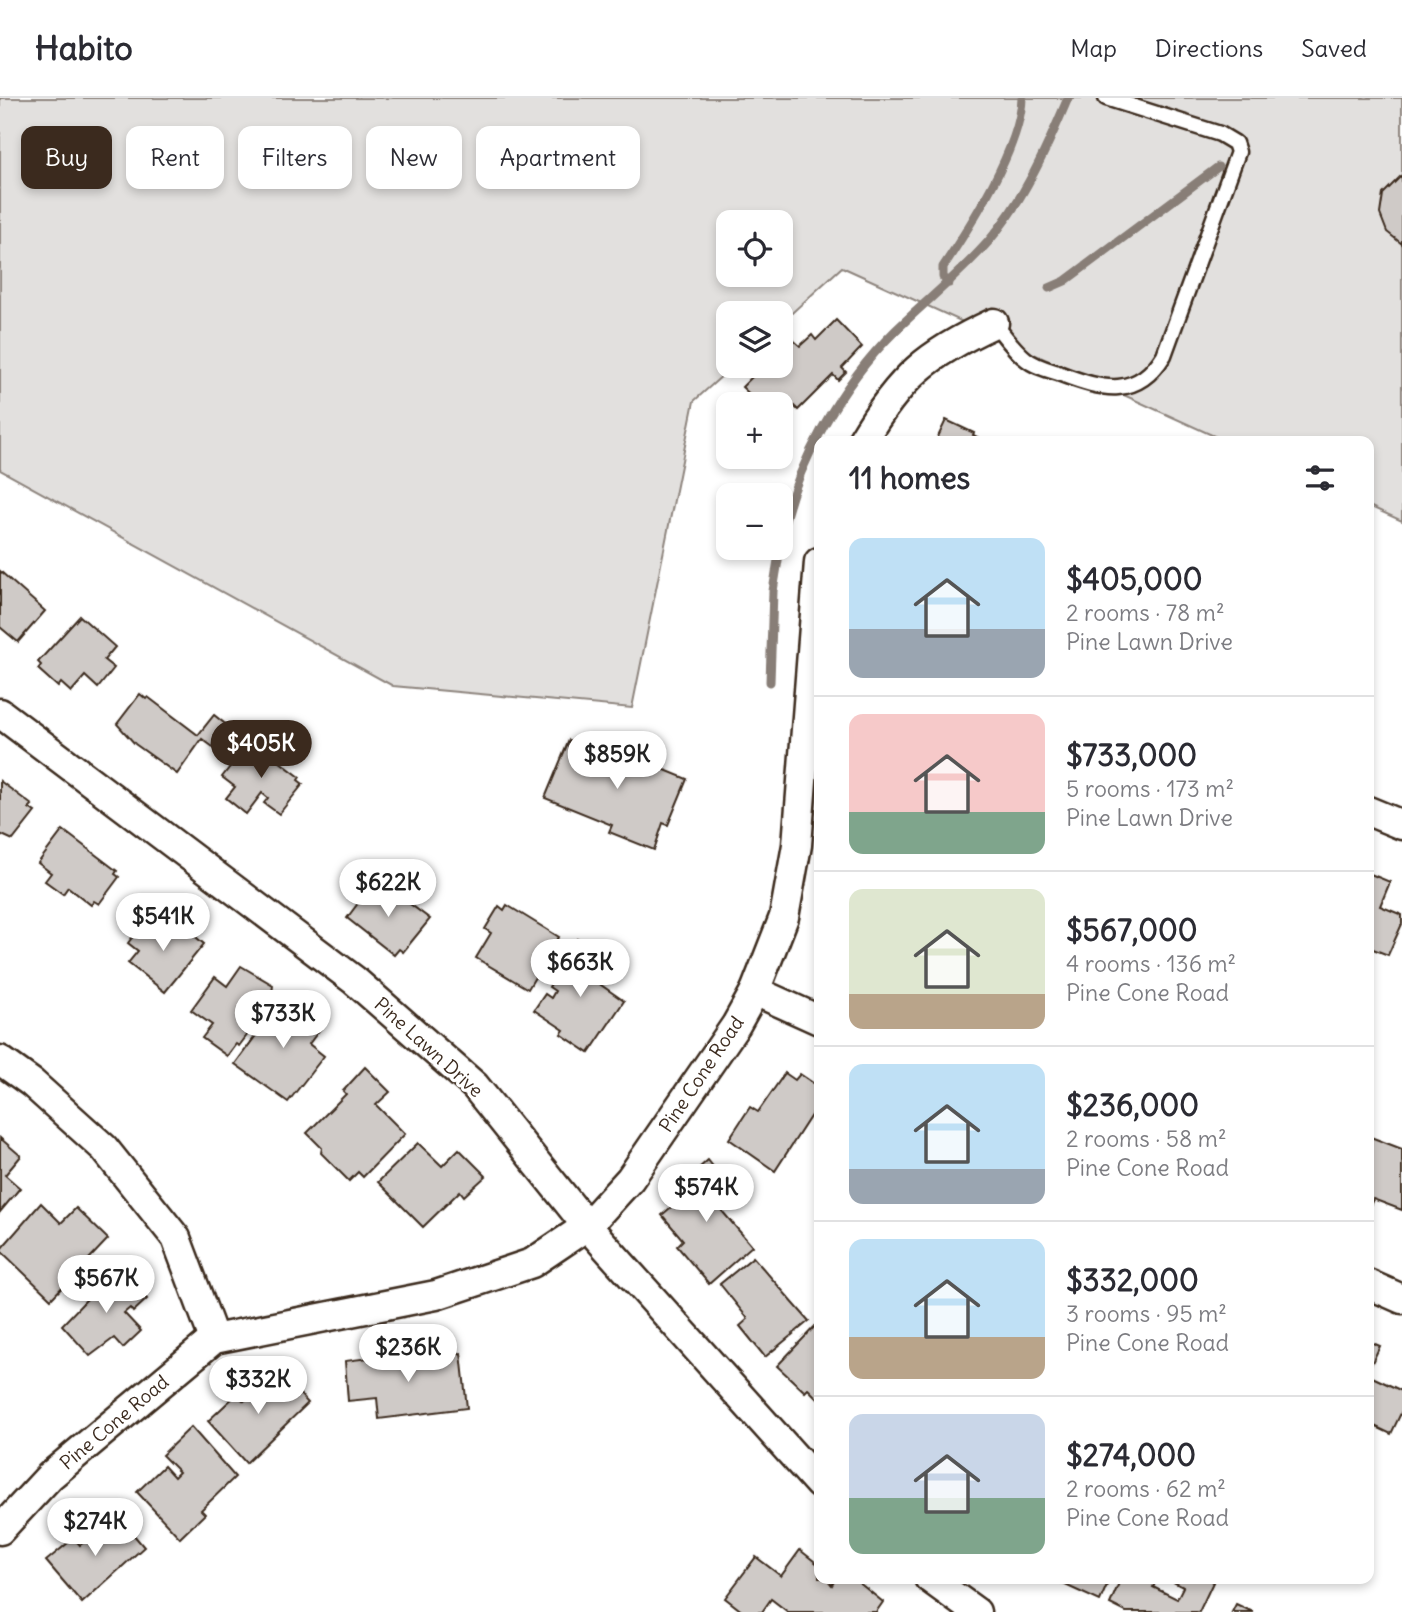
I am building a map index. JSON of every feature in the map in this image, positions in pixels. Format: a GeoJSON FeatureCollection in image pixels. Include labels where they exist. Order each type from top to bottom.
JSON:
{"type":"FeatureCollection","features":[{"type":"Feature","properties":{"kind":"street"},"geometry":{"type":"LineString","coordinates":[[865,436],[893,396],[922,363],[949,344],[994,323]]}},
{"type":"Feature","properties":{"kind":"street","name":"Pine Cone Road"},"geometry":{"type":"LineString","coordinates":[[0,1530],[50,1476],[214,1339],[436,1295],[531,1263],[587,1226],[630,1179],[736,1025],[755,991],[784,918],[792,883],[814,664]]}},
{"type":"Feature","properties":{"kind":"street","name":"Pine Lawn Drive"},"geometry":{"type":"LineString","coordinates":[[0,713],[374,997],[475,1086],[587,1226],[814,1478]]}},
{"type":"Feature","properties":{"kind":"street"},"geometry":{"type":"LineString","coordinates":[[1374,813],[1402,825]]}},
{"type":"Feature","properties":{"kind":"street"},"geometry":{"type":"LineString","coordinates":[[755,991],[814,1018]]}},
{"type":"Feature","properties":{"kind":"street"},"geometry":{"type":"LineString","coordinates":[[0,1060],[32,1083],[104,1148],[176,1238],[214,1339]]}},
{"type":"Feature","properties":{"kind":"street"},"geometry":{"type":"LineString","coordinates":[[1374,1287],[1402,1299]]}},
{"type":"Feature","properties":{"kind":"street"},"geometry":{"type":"LineString","coordinates":[[937,1584],[976,1612]]}},
{"type":"Feature","properties":{"kind":"lane"},"geometry":{"type":"LineString","coordinates":[[994,323],[1030,362],[1101,386],[1120,388],[1137,384],[1153,372],[1164,355],[1238,152],[1235,144],[1220,134],[1106,98]]}},
{"type":"Feature","properties":{"kind":"shaded area"},"geometry":{"type":"Polygon","coordinates":[[[0,98],[1402,98],[1402,521],[1374,508],[1374,436],[1214,436],[842,267],[793,312],[793,301],[716,301],[716,378],[720,378],[694,401],[632,708],[393,686],[0,470],[0,98]]]}},
{"type":"Feature","properties":{"kind":"building"},"geometry":{"type":"Polygon","coordinates":[[[1402,175],[1402,244],[1387,232],[1380,214],[1383,194],[1402,175]]]}},
{"type":"Feature","properties":{"kind":"building"},"geometry":{"type":"Polygon","coordinates":[[[836,320],[862,347],[842,368],[846,372],[838,380],[833,375],[798,410],[793,405],[793,392],[747,392],[742,387],[751,378],[793,378],[793,340],[800,346],[812,335],[816,340],[836,320]]]}},
{"type":"Feature","properties":{"kind":"building"},"geometry":{"type":"Polygon","coordinates":[[[946,420],[974,433],[975,436],[938,436],[946,420]]]}},
{"type":"Feature","properties":{"kind":"building"},"geometry":{"type":"Polygon","coordinates":[[[0,571],[45,611],[18,642],[0,627],[0,571]]]}},
{"type":"Feature","properties":{"kind":"building"},"geometry":{"type":"Polygon","coordinates":[[[80,616],[115,647],[104,660],[114,668],[98,688],[85,676],[71,692],[61,683],[58,687],[38,669],[41,665],[38,662],[80,616]]]}},
{"type":"Feature","properties":{"kind":"building"},"geometry":{"type":"Polygon","coordinates":[[[140,694],[146,699],[148,697],[198,735],[214,715],[229,727],[213,747],[202,739],[177,774],[135,744],[117,724],[140,694]]]}},
{"type":"Feature","properties":{"kind":"building"},"geometry":{"type":"Polygon","coordinates":[[[251,740],[300,777],[298,780],[303,784],[279,814],[264,803],[268,798],[262,793],[246,814],[226,798],[235,787],[222,777],[251,740]]]}},
{"type":"Feature","properties":{"kind":"building"},"geometry":{"type":"Polygon","coordinates":[[[569,740],[591,748],[594,741],[687,779],[668,825],[663,823],[654,850],[609,832],[612,825],[545,798],[569,740]]]}},
{"type":"Feature","properties":{"kind":"building"},"geometry":{"type":"Polygon","coordinates":[[[0,781],[32,805],[29,808],[35,812],[13,840],[0,834],[0,781]]]}},
{"type":"Feature","properties":{"kind":"building"},"geometry":{"type":"Polygon","coordinates":[[[63,830],[117,871],[115,874],[119,877],[99,904],[94,901],[91,905],[68,887],[63,894],[45,881],[51,873],[38,863],[63,830]]]}},
{"type":"Feature","properties":{"kind":"building"},"geometry":{"type":"Polygon","coordinates":[[[1374,875],[1390,882],[1380,906],[1402,915],[1402,924],[1388,955],[1374,949],[1374,875]]]}},
{"type":"Feature","properties":{"kind":"building"},"geometry":{"type":"Polygon","coordinates":[[[374,882],[388,893],[390,889],[430,919],[403,952],[399,949],[394,955],[347,918],[374,882]]]}},
{"type":"Feature","properties":{"kind":"building"},"geometry":{"type":"Polygon","coordinates":[[[507,905],[559,937],[528,989],[476,958],[491,933],[485,929],[499,906],[504,910],[507,905]]]}},
{"type":"Feature","properties":{"kind":"building"},"geometry":{"type":"Polygon","coordinates":[[[177,921],[204,944],[165,992],[128,963],[138,951],[128,943],[144,922],[163,938],[177,921]]]}},
{"type":"Feature","properties":{"kind":"building"},"geometry":{"type":"Polygon","coordinates":[[[577,939],[604,958],[591,978],[624,1001],[589,1053],[561,1034],[564,1030],[534,1010],[545,994],[551,998],[555,991],[549,987],[577,939]]]}},
{"type":"Feature","properties":{"kind":"building"},"geometry":{"type":"Polygon","coordinates":[[[241,966],[273,985],[272,994],[276,997],[239,1046],[236,1044],[227,1056],[202,1038],[212,1025],[191,1010],[215,977],[227,986],[241,966]]]}},
{"type":"Feature","properties":{"kind":"building"},"geometry":{"type":"Polygon","coordinates":[[[285,996],[323,1025],[309,1044],[324,1056],[288,1102],[235,1064],[285,996]]]}},
{"type":"Feature","properties":{"kind":"building"},"geometry":{"type":"Polygon","coordinates":[[[365,1067],[390,1092],[376,1105],[405,1134],[363,1177],[358,1172],[349,1181],[321,1153],[322,1148],[307,1133],[346,1094],[343,1091],[365,1067]]]}},
{"type":"Feature","properties":{"kind":"building"},"geometry":{"type":"Polygon","coordinates":[[[785,1073],[795,1080],[800,1074],[814,1084],[814,1111],[775,1171],[729,1139],[750,1107],[758,1112],[785,1073]]]}},
{"type":"Feature","properties":{"kind":"building"},"geometry":{"type":"Polygon","coordinates":[[[0,1138],[21,1156],[5,1175],[20,1188],[0,1212],[0,1138]]]}},
{"type":"Feature","properties":{"kind":"building"},"geometry":{"type":"Polygon","coordinates":[[[1374,1138],[1402,1149],[1402,1210],[1374,1199],[1374,1138]]]}},
{"type":"Feature","properties":{"kind":"building"},"geometry":{"type":"Polygon","coordinates":[[[418,1143],[442,1166],[459,1149],[486,1176],[464,1196],[460,1191],[423,1227],[378,1182],[418,1143]]]}},
{"type":"Feature","properties":{"kind":"building"},"geometry":{"type":"Polygon","coordinates":[[[708,1160],[732,1191],[722,1200],[727,1206],[722,1211],[752,1246],[709,1284],[677,1246],[683,1240],[662,1215],[686,1194],[679,1186],[708,1160]]]}},
{"type":"Feature","properties":{"kind":"building"},"geometry":{"type":"Polygon","coordinates":[[[41,1203],[61,1223],[76,1208],[108,1239],[51,1299],[0,1250],[41,1203]]]}},
{"type":"Feature","properties":{"kind":"building"},"geometry":{"type":"Polygon","coordinates":[[[753,1257],[809,1321],[765,1357],[740,1326],[748,1319],[720,1284],[753,1257]]]}},
{"type":"Feature","properties":{"kind":"building"},"geometry":{"type":"Polygon","coordinates":[[[121,1271],[147,1299],[133,1312],[130,1308],[124,1313],[141,1331],[123,1348],[114,1338],[90,1356],[62,1325],[107,1278],[121,1271]]]}},
{"type":"Feature","properties":{"kind":"building"},"geometry":{"type":"Polygon","coordinates":[[[814,1327],[814,1395],[808,1389],[805,1392],[777,1366],[814,1327]]]}},
{"type":"Feature","properties":{"kind":"building"},"geometry":{"type":"Polygon","coordinates":[[[1374,1344],[1380,1346],[1374,1358],[1374,1344]]]}},
{"type":"Feature","properties":{"kind":"building"},"geometry":{"type":"Polygon","coordinates":[[[415,1352],[416,1358],[461,1353],[467,1408],[379,1419],[377,1398],[348,1401],[345,1361],[415,1352]]]}},
{"type":"Feature","properties":{"kind":"building"},"geometry":{"type":"Polygon","coordinates":[[[278,1370],[308,1403],[246,1463],[208,1421],[237,1394],[244,1401],[278,1370]]]}},
{"type":"Feature","properties":{"kind":"building"},"geometry":{"type":"Polygon","coordinates":[[[1374,1378],[1402,1391],[1402,1411],[1391,1434],[1374,1426],[1374,1378]]]}},
{"type":"Feature","properties":{"kind":"building"},"geometry":{"type":"Polygon","coordinates":[[[191,1427],[235,1477],[201,1510],[205,1514],[180,1538],[137,1492],[164,1466],[174,1477],[179,1472],[162,1455],[191,1427]]]}},
{"type":"Feature","properties":{"kind":"building"},"geometry":{"type":"Polygon","coordinates":[[[116,1514],[144,1547],[82,1603],[46,1561],[74,1538],[80,1545],[116,1514]]]}},
{"type":"Feature","properties":{"kind":"building"},"geometry":{"type":"Polygon","coordinates":[[[800,1550],[814,1561],[814,1584],[860,1584],[883,1602],[876,1612],[788,1612],[771,1599],[762,1612],[743,1612],[725,1598],[756,1557],[781,1576],[800,1550]]]}},
{"type":"Feature","properties":{"kind":"building"},"geometry":{"type":"Polygon","coordinates":[[[1063,1584],[1107,1584],[1100,1601],[1063,1584]]]}},
{"type":"Feature","properties":{"kind":"building"},"geometry":{"type":"Polygon","coordinates":[[[1118,1584],[1155,1584],[1153,1587],[1177,1599],[1183,1587],[1177,1584],[1212,1584],[1199,1612],[1126,1612],[1110,1604],[1118,1584]]]}},
{"type":"Feature","properties":{"kind":"building"},"geometry":{"type":"Polygon","coordinates":[[[1236,1604],[1253,1612],[1232,1612],[1236,1604]]]}},
{"type":"Feature","properties":{"kind":"waterway"},"geometry":{"type":"LineString","coordinates":[[949,283],[943,277],[943,267],[980,208],[1004,162],[1019,118],[1022,98]]}},
{"type":"Feature","properties":{"kind":"waterway"},"geometry":{"type":"LineString","coordinates":[[819,436],[839,401],[876,351],[966,265],[1001,226],[1034,173],[1068,98]]}},
{"type":"Feature","properties":{"kind":"waterway"},"geometry":{"type":"LineString","coordinates":[[1049,288],[1065,281],[1218,167]]}},
{"type":"Feature","properties":{"kind":"waterway"},"geometry":{"type":"LineString","coordinates":[[793,494],[814,445]]}},
{"type":"Feature","properties":{"kind":"waterway"},"geometry":{"type":"LineString","coordinates":[[770,682],[773,591],[778,560]]}}]}
